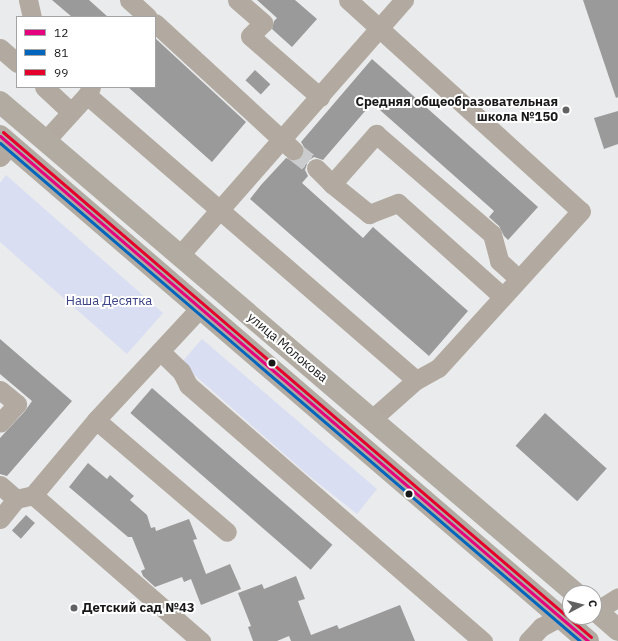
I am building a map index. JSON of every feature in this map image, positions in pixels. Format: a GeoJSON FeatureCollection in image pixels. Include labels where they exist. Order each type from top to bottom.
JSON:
{"type":"FeatureCollection","features":[{"type":"Feature","properties":{"kind":"main road","name":"улица Молокова"},"geometry":{"type":"LineString","coordinates":[[0,102],[566,585]]}},
{"type":"Feature","properties":{"kind":"main road","name":"улица Молокова"},"geometry":{"type":"LineString","coordinates":[[3,146],[199,309],[588,641]]}},
{"type":"Feature","properties":{"kind":"main road"},"geometry":{"type":"LineString","coordinates":[[602,616],[618,630]]}},
{"type":"Feature","properties":{"kind":"lane"},"geometry":{"type":"LineString","coordinates":[[28,0],[32,16]]}},
{"type":"Feature","properties":{"kind":"lane"},"geometry":{"type":"LineString","coordinates":[[129,0],[147,16]]}},
{"type":"Feature","properties":{"kind":"lane"},"geometry":{"type":"LineString","coordinates":[[237,0],[263,23],[250,36],[320,97]]}},
{"type":"Feature","properties":{"kind":"lane"},"geometry":{"type":"LineString","coordinates":[[348,0],[581,211],[518,278],[438,368],[416,380],[372,420]]}},
{"type":"Feature","properties":{"kind":"lane"},"geometry":{"type":"LineString","coordinates":[[179,256],[220,210],[288,145],[320,97],[404,0]]}},
{"type":"Feature","properties":{"kind":"lane"},"geometry":{"type":"LineString","coordinates":[[156,24],[288,145]]}},
{"type":"Feature","properties":{"kind":"lane"},"geometry":{"type":"LineString","coordinates":[[0,48],[16,62]]}},
{"type":"Feature","properties":{"kind":"lane"},"geometry":{"type":"LineString","coordinates":[[45,88],[71,112]]}},
{"type":"Feature","properties":{"kind":"lane"},"geometry":{"type":"LineString","coordinates":[[45,141],[89,91],[220,210],[416,380]]}},
{"type":"Feature","properties":{"kind":"lane"},"geometry":{"type":"LineString","coordinates":[[332,184],[376,134],[492,234],[499,261],[518,278]]}},
{"type":"Feature","properties":{"kind":"lane"},"geometry":{"type":"LineString","coordinates":[[316,168],[332,184],[369,214],[398,203],[502,296]]}},
{"type":"Feature","properties":{"kind":"lane"},"geometry":{"type":"LineString","coordinates":[[0,519],[25,497],[199,309]]}},
{"type":"Feature","properties":{"kind":"lane"},"geometry":{"type":"LineString","coordinates":[[160,351],[181,371],[188,385],[483,641]]}},
{"type":"Feature","properties":{"kind":"lane"},"geometry":{"type":"LineString","coordinates":[[0,390],[17,404],[0,423]]}},
{"type":"Feature","properties":{"kind":"lane"},"geometry":{"type":"LineString","coordinates":[[96,420],[227,532]]}},
{"type":"Feature","properties":{"kind":"lane"},"geometry":{"type":"LineString","coordinates":[[0,485],[25,497],[201,641]]}},
{"type":"Feature","properties":{"kind":"lane"},"geometry":{"type":"LineString","coordinates":[[602,606],[618,597]]}},
{"type":"Feature","properties":{"kind":"lane"},"geometry":{"type":"LineString","coordinates":[[528,641],[541,627],[560,617]]}},
{"type":"Feature","properties":{"kind":"green space","name":"Наша Десятка"},"geometry":{"type":"Polygon","coordinates":[[[6,175],[163,313],[127,354],[0,242],[0,183],[6,175]]]}},
{"type":"Feature","properties":{"kind":"green space"},"geometry":{"type":"Polygon","coordinates":[[[202,339],[377,489],[357,514],[308,475],[181,363],[202,339]]]}},
{"type":"Feature","properties":{"kind":"building"},"geometry":{"type":"Polygon","coordinates":[[[52,0],[89,0],[107,16],[71,16],[52,0]]]}},
{"type":"Feature","properties":{"kind":"building"},"geometry":{"type":"Polygon","coordinates":[[[257,0],[295,0],[317,19],[292,47],[272,29],[274,21],[277,18],[257,0]]]}},
{"type":"Feature","properties":{"kind":"building"},"geometry":{"type":"Polygon","coordinates":[[[583,0],[618,0],[618,97],[616,98],[583,0]]]}},
{"type":"Feature","properties":{"kind":"building"},"geometry":{"type":"Polygon","coordinates":[[[156,39],[246,122],[212,162],[129,88],[156,88],[156,39]]]}},
{"type":"Feature","properties":{"kind":"building"},"geometry":{"type":"Polygon","coordinates":[[[372,59],[538,207],[508,240],[504,236],[499,226],[489,217],[494,211],[372,103],[323,160],[314,157],[308,161],[305,170],[308,176],[302,183],[363,238],[373,227],[468,311],[429,356],[250,199],[286,158],[296,161],[301,157],[304,147],[301,142],[372,59]]]}},
{"type":"Feature","properties":{"kind":"building"},"geometry":{"type":"Polygon","coordinates":[[[255,70],[270,84],[261,95],[245,80],[255,70]]]}},
{"type":"Feature","properties":{"kind":"building"},"geometry":{"type":"Polygon","coordinates":[[[618,111],[618,144],[604,149],[594,118],[618,111]]]}},
{"type":"Feature","properties":{"kind":"building"},"geometry":{"type":"Polygon","coordinates":[[[0,339],[72,401],[7,476],[0,474],[0,438],[25,411],[32,401],[0,374],[0,339]]]}},
{"type":"Feature","properties":{"kind":"building"},"geometry":{"type":"Polygon","coordinates":[[[152,388],[332,545],[311,570],[130,413],[152,388]]]}},
{"type":"Feature","properties":{"kind":"building"},"geometry":{"type":"Polygon","coordinates":[[[545,413],[607,469],[577,501],[516,446],[545,413]]]}},
{"type":"Feature","properties":{"kind":"building"},"geometry":{"type":"Polygon","coordinates":[[[88,463],[107,479],[110,475],[134,496],[130,500],[147,515],[151,528],[155,527],[156,531],[189,519],[197,539],[193,540],[206,574],[230,564],[241,589],[201,605],[191,579],[184,582],[182,577],[155,587],[143,576],[141,571],[145,569],[132,537],[128,537],[69,487],[88,463]]]}},
{"type":"Feature","properties":{"kind":"building"},"geometry":{"type":"Polygon","coordinates":[[[26,515],[35,523],[21,539],[12,531],[26,515]]]}},
{"type":"Feature","properties":{"kind":"building"},"geometry":{"type":"Polygon","coordinates":[[[296,576],[305,599],[298,601],[311,635],[337,625],[339,629],[400,605],[415,641],[291,641],[289,636],[277,641],[253,641],[248,627],[251,626],[238,593],[262,584],[264,589],[296,576]]]}},
{"type":"Feature","properties":{"kind":"tunnel"},"geometry":{"type":"LineString","coordinates":[[293,150],[316,168]]}},
{"type":"Feature","properties":{"kind":"transit line","name":"99"},"geometry":{"type":"LineString","coordinates":[[3,132],[591,637]]}},
{"type":"Feature","properties":{"kind":"transit line","name":"12"},"geometry":{"type":"LineString","coordinates":[[0,136],[588,641]]}},
{"type":"Feature","properties":{"kind":"transit line","name":"81"},"geometry":{"type":"LineString","coordinates":[[0,143],[580,641]]}},
{"type":"Feature","properties":{"kind":"place","name":"Средняя общеобразовательная школа №150"},"geometry":{"type":"Point","coordinates":[566,110]}},
{"type":"Feature","properties":{"kind":"place","name":"Детский сад №43"},"geometry":{"type":"Point","coordinates":[74,608]}}]}
